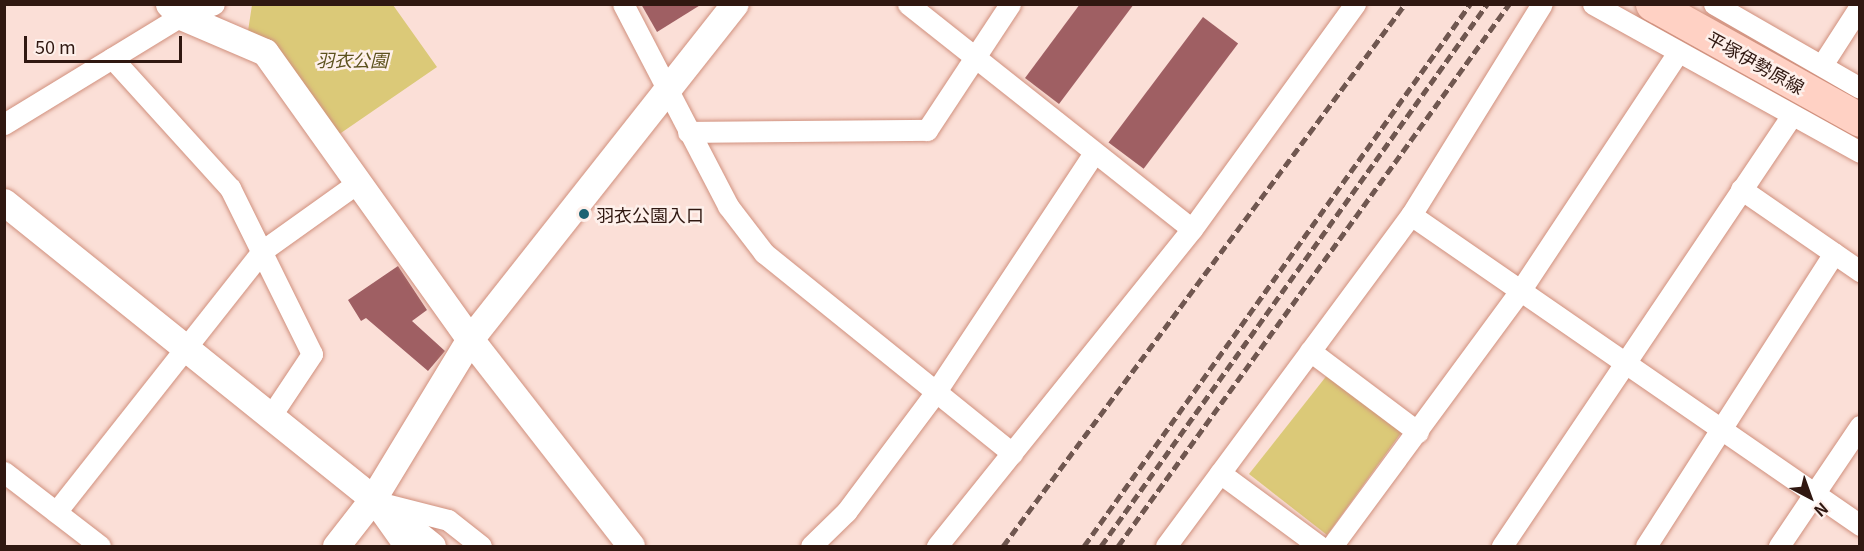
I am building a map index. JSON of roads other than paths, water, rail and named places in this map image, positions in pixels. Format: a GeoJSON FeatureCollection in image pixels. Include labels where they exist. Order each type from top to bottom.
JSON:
{"type":"FeatureCollection","features":[{"type":"Feature","properties":{"kind":"main road","name":"平塚伊勢原線"},"geometry":{"type":"LineString","coordinates":[[1652,4],[1860,120]]}},
{"type":"Feature","properties":{"kind":"street"},"geometry":{"type":"LineString","coordinates":[[4,124],[112,58],[175,10],[214,4]]}},
{"type":"Feature","properties":{"kind":"street"},"geometry":{"type":"LineString","coordinates":[[623,4],[671,87],[688,132],[728,206],[764,253],[1012,453]]}},
{"type":"Feature","properties":{"kind":"street"},"geometry":{"type":"LineString","coordinates":[[336,546],[372,500],[470,339],[735,4]]}},
{"type":"Feature","properties":{"kind":"street"},"geometry":{"type":"LineString","coordinates":[[908,4],[976,55],[1093,154],[1192,229]]}},
{"type":"Feature","properties":{"kind":"street"},"geometry":{"type":"LineString","coordinates":[[688,132],[859,127],[918,133],[927,130],[1010,4]]}},
{"type":"Feature","properties":{"kind":"street"},"geometry":{"type":"LineString","coordinates":[[937,546],[1192,229],[1355,4]]}},
{"type":"Feature","properties":{"kind":"street"},"geometry":{"type":"LineString","coordinates":[[1166,546],[1411,215],[1542,4]]}},
{"type":"Feature","properties":{"kind":"street"},"geometry":{"type":"LineString","coordinates":[[1593,4],[1790,118],[1860,152]]}},
{"type":"Feature","properties":{"kind":"street"},"geometry":{"type":"LineString","coordinates":[[1714,4],[1860,88]]}},
{"type":"Feature","properties":{"kind":"street"},"geometry":{"type":"LineString","coordinates":[[1822,65],[1860,6]]}},
{"type":"Feature","properties":{"kind":"street"},"geometry":{"type":"LineString","coordinates":[[175,10],[265,52],[360,181],[470,339],[631,546]]}},
{"type":"Feature","properties":{"kind":"street"},"geometry":{"type":"LineString","coordinates":[[1332,546],[1520,291],[1677,54]]}},
{"type":"Feature","properties":{"kind":"street"},"geometry":{"type":"LineString","coordinates":[[112,58],[230,188],[312,354],[270,417]]}},
{"type":"Feature","properties":{"kind":"street"},"geometry":{"type":"LineString","coordinates":[[1502,546],[1790,118]]}},
{"type":"Feature","properties":{"kind":"street"},"geometry":{"type":"LineString","coordinates":[[811,546],[846,512],[935,393],[1093,154]]}},
{"type":"Feature","properties":{"kind":"street"},"geometry":{"type":"LineString","coordinates":[[56,512],[262,251],[360,181]]}},
{"type":"Feature","properties":{"kind":"street"},"geometry":{"type":"LineString","coordinates":[[1741,189],[1860,271]]}},
{"type":"Feature","properties":{"kind":"street"},"geometry":{"type":"LineString","coordinates":[[4,202],[432,546]]}},
{"type":"Feature","properties":{"kind":"street"},"geometry":{"type":"LineString","coordinates":[[1411,215],[1860,525]]}},
{"type":"Feature","properties":{"kind":"street"},"geometry":{"type":"LineString","coordinates":[[1646,546],[1834,253]]}},
{"type":"Feature","properties":{"kind":"street"},"geometry":{"type":"LineString","coordinates":[[1310,351],[1418,432]]}},
{"type":"Feature","properties":{"kind":"street"},"geometry":{"type":"LineString","coordinates":[[1779,546],[1860,426]]}},
{"type":"Feature","properties":{"kind":"street"},"geometry":{"type":"LineString","coordinates":[[4,472],[93,544]]}},
{"type":"Feature","properties":{"kind":"street"},"geometry":{"type":"LineString","coordinates":[[1220,473],[1319,546]]}},
{"type":"Feature","properties":{"kind":"street"},"geometry":{"type":"LineString","coordinates":[[372,500],[404,546]]}},
{"type":"Feature","properties":{"kind":"street"},"geometry":{"type":"LineString","coordinates":[[372,500],[448,520],[481,546]]}},
{"type":"Feature","properties":{"kind":"railway"},"geometry":{"type":"LineString","coordinates":[[1003,546],[1405,4]]}},
{"type":"Feature","properties":{"kind":"railway"},"geometry":{"type":"LineString","coordinates":[[1084,546],[1470,4]]}},
{"type":"Feature","properties":{"kind":"railway"},"geometry":{"type":"LineString","coordinates":[[1101,546],[1487,4]]}},
{"type":"Feature","properties":{"kind":"railway"},"geometry":{"type":"LineString","coordinates":[[1118,546],[1509,4]]}},
{"type":"Feature","properties":{"kind":"place","name":"羽衣公園入口"},"geometry":{"type":"Point","coordinates":[584,214]}},
{"type":"Feature","properties":{"kind":"park label","name":"羽衣公園"},"geometry":{"type":"Point","coordinates":[352,59]}}]}
